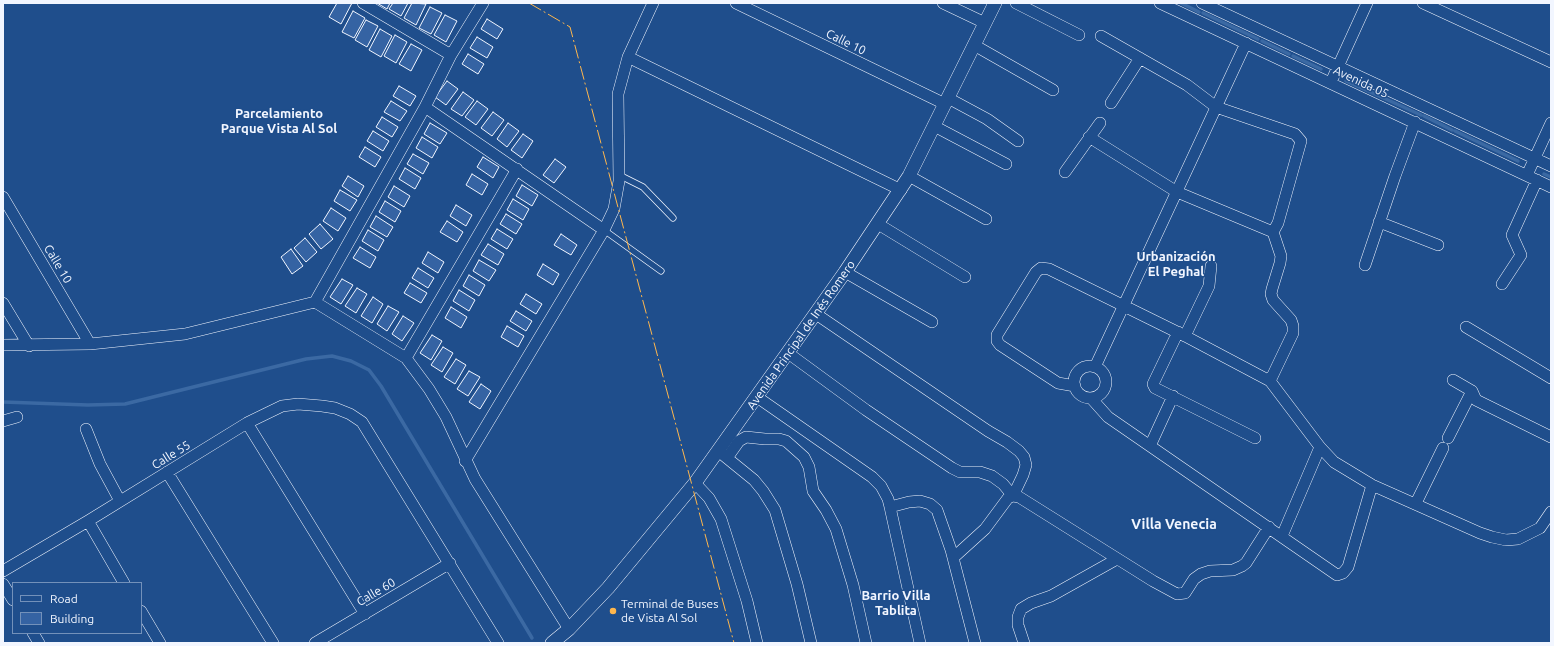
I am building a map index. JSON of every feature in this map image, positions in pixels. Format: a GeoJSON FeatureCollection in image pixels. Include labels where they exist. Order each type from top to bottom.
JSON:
{"type":"FeatureCollection","features":[{"type":"Feature","properties":{"kind":"street"},"geometry":{"type":"LineString","coordinates":[[363,3],[451,55]]}},
{"type":"Feature","properties":{"kind":"street"},"geometry":{"type":"LineString","coordinates":[[315,302],[425,107],[451,55],[483,3]]}},
{"type":"Feature","properties":{"kind":"street"},"geometry":{"type":"LineString","coordinates":[[465,461],[604,230],[614,209],[619,182],[618,94],[628,57],[653,3]]}},
{"type":"Feature","properties":{"kind":"street","name":"Calle 10"},"geometry":{"type":"LineString","coordinates":[[736,3],[987,119],[1018,141]]}},
{"type":"Feature","properties":{"kind":"street"},"geometry":{"type":"LineString","coordinates":[[943,3],[985,23]]}},
{"type":"Feature","properties":{"kind":"street","name":"Avenida Principal de Inés Romero"},"geometry":{"type":"LineString","coordinates":[[561,636],[608,588],[695,483],[723,455],[757,397],[901,190],[995,3]]}},
{"type":"Feature","properties":{"kind":"street"},"geometry":{"type":"LineString","coordinates":[[1016,3],[1079,35]]}},
{"type":"Feature","properties":{"kind":"street","name":"Avenida 05"},"geometry":{"type":"LineString","coordinates":[[1160,3],[1331,82],[1551,187]]}},
{"type":"Feature","properties":{"kind":"street","name":"Avenida 05"},"geometry":{"type":"LineString","coordinates":[[1202,3],[1551,166]]}},
{"type":"Feature","properties":{"kind":"street"},"geometry":{"type":"LineString","coordinates":[[1331,82],[1367,3]]}},
{"type":"Feature","properties":{"kind":"street"},"geometry":{"type":"LineString","coordinates":[[1423,3],[1551,62]]}},
{"type":"Feature","properties":{"kind":"street"},"geometry":{"type":"LineString","coordinates":[[1101,36],[1187,85],[1216,107],[1295,134],[1302,140],[1278,223],[1273,232],[1281,256],[1271,294],[1273,300],[1291,320],[1293,333],[1270,381]]}},
{"type":"Feature","properties":{"kind":"street"},"geometry":{"type":"LineString","coordinates":[[1095,367],[1246,43]]}},
{"type":"Feature","properties":{"kind":"street"},"geometry":{"type":"LineString","coordinates":[[974,45],[1053,90]]}},
{"type":"Feature","properties":{"kind":"street"},"geometry":{"type":"LineString","coordinates":[[628,57],[901,190]]}},
{"type":"Feature","properties":{"kind":"street"},"geometry":{"type":"LineString","coordinates":[[1111,103],[1140,58]]}},
{"type":"Feature","properties":{"kind":"street"},"geometry":{"type":"LineString","coordinates":[[425,107],[604,230]]}},
{"type":"Feature","properties":{"kind":"street"},"geometry":{"type":"LineString","coordinates":[[1364,265],[1415,122]]}},
{"type":"Feature","properties":{"kind":"street"},"geometry":{"type":"LineString","coordinates":[[1065,172],[1100,123]]}},
{"type":"Feature","properties":{"kind":"street"},"geometry":{"type":"LineString","coordinates":[[1502,284],[1521,255],[1512,235],[1532,178],[1535,158],[1551,123]]}},
{"type":"Feature","properties":{"kind":"street"},"geometry":{"type":"LineString","coordinates":[[934,126],[1006,164]]}},
{"type":"Feature","properties":{"kind":"street"},"geometry":{"type":"LineString","coordinates":[[1089,137],[1177,192],[1273,232]]}},
{"type":"Feature","properties":{"kind":"street"},"geometry":{"type":"LineString","coordinates":[[406,358],[517,170]]}},
{"type":"Feature","properties":{"kind":"street"},"geometry":{"type":"LineString","coordinates":[[909,176],[986,219]]}},
{"type":"Feature","properties":{"kind":"street","name":"Calle 10"},"geometry":{"type":"LineString","coordinates":[[3,197],[90,344]]}},
{"type":"Feature","properties":{"kind":"street"},"geometry":{"type":"LineString","coordinates":[[1379,222],[1438,245]]}},
{"type":"Feature","properties":{"kind":"street"},"geometry":{"type":"LineString","coordinates":[[878,224],[965,277]]}},
{"type":"Feature","properties":{"kind":"street"},"geometry":{"type":"LineString","coordinates":[[1211,266],[1209,286],[1153,384],[1155,388],[1255,438]]}},
{"type":"Feature","properties":{"kind":"street"},"geometry":{"type":"LineString","coordinates":[[1074,386],[1058,384],[1000,345],[997,341],[998,335],[1036,272],[1042,268],[1048,269],[1181,334],[1270,381],[1320,447],[1334,462],[1340,467],[1372,484],[1480,533],[1506,540],[1518,539],[1540,528],[1551,512]]}},
{"type":"Feature","properties":{"kind":"street"},"geometry":{"type":"LineString","coordinates":[[845,272],[932,322]]}},
{"type":"Feature","properties":{"kind":"street"},"geometry":{"type":"LineString","coordinates":[[3,345],[29,346],[90,344],[185,334],[315,302],[406,358],[429,389],[446,417],[465,461],[561,636]]}},
{"type":"Feature","properties":{"kind":"street"},"geometry":{"type":"LineString","coordinates":[[3,303],[29,346]]}},
{"type":"Feature","properties":{"kind":"street"},"geometry":{"type":"LineString","coordinates":[[816,314],[988,431],[1020,451],[1024,457],[1026,465],[1013,496]]}},
{"type":"Feature","properties":{"kind":"street"},"geometry":{"type":"LineString","coordinates":[[1466,327],[1551,378]]}},
{"type":"Feature","properties":{"kind":"street"},"geometry":{"type":"LineString","coordinates":[[788,353],[866,410],[952,468],[960,472],[980,472],[992,476],[1003,484],[1013,496]]}},
{"type":"Feature","properties":{"kind":"street"},"geometry":{"type":"LineString","coordinates":[[1091,398],[1102,392],[1106,384],[1106,380],[1102,372],[1095,367],[1087,366],[1079,370],[1074,378],[1074,386],[1080,395],[1091,398],[1108,417],[1337,575],[1348,567],[1372,484]]}},
{"type":"Feature","properties":{"kind":"street"},"geometry":{"type":"LineString","coordinates":[[1453,380],[1472,391],[1476,400],[1551,437]]}},
{"type":"Feature","properties":{"kind":"street"},"geometry":{"type":"LineString","coordinates":[[1416,504],[1472,391]]}},
{"type":"Feature","properties":{"kind":"street"},"geometry":{"type":"LineString","coordinates":[[1150,446],[1173,396]]}},
{"type":"Feature","properties":{"kind":"street"},"geometry":{"type":"LineString","coordinates":[[757,397],[872,477],[884,492],[890,507],[920,643]]}},
{"type":"Feature","properties":{"kind":"street","name":"Calle 55"},"geometry":{"type":"LineString","coordinates":[[3,571],[88,522],[247,423],[282,406],[298,404],[311,404],[335,408],[350,414],[362,422],[450,563]]}},
{"type":"Feature","properties":{"kind":"street"},"geometry":{"type":"LineString","coordinates":[[3,421],[17,417]]}},
{"type":"Feature","properties":{"kind":"street"},"geometry":{"type":"LineString","coordinates":[[247,423],[365,614]]}},
{"type":"Feature","properties":{"kind":"street"},"geometry":{"type":"LineString","coordinates":[[86,429],[100,464],[120,501]]}},
{"type":"Feature","properties":{"kind":"street"},"geometry":{"type":"LineString","coordinates":[[811,643],[797,584],[775,510],[754,480],[723,455],[746,437],[765,440],[779,439],[786,441],[804,458],[809,467],[812,491],[826,510],[836,529],[853,585],[866,643]]}},
{"type":"Feature","properties":{"kind":"street"},"geometry":{"type":"LineString","coordinates":[[1282,536],[1320,447]]}},
{"type":"Feature","properties":{"kind":"street"},"geometry":{"type":"LineString","coordinates":[[167,472],[273,643]]}},
{"type":"Feature","properties":{"kind":"street"},"geometry":{"type":"LineString","coordinates":[[695,483],[709,498],[720,519],[746,601],[757,643]]}},
{"type":"Feature","properties":{"kind":"street"},"geometry":{"type":"LineString","coordinates":[[953,558],[985,529],[1008,498],[1013,496],[1019,497],[1153,581],[1177,594],[1181,594],[1187,590],[1194,579],[1201,574],[1210,571],[1233,570],[1246,563],[1269,527]]}},
{"type":"Feature","properties":{"kind":"street"},"geometry":{"type":"LineString","coordinates":[[890,507],[915,501],[926,502],[934,506],[940,513],[975,643]]}},
{"type":"Feature","properties":{"kind":"street"},"geometry":{"type":"LineString","coordinates":[[88,522],[123,582]]}},
{"type":"Feature","properties":{"kind":"street"},"geometry":{"type":"LineString","coordinates":[[1024,643],[1018,625],[1018,617],[1021,609],[1031,603],[1051,596],[1117,559]]}},
{"type":"Feature","properties":{"kind":"street"},"geometry":{"type":"LineString","coordinates":[[450,563],[498,643]]}},
{"type":"Feature","properties":{"kind":"street","name":"Calle 60"},"geometry":{"type":"LineString","coordinates":[[315,643],[450,563]]}},
{"type":"Feature","properties":{"kind":"street"},"geometry":{"type":"LineString","coordinates":[[3,584],[12,598]]}},
{"type":"Feature","properties":{"kind":"street"},"geometry":{"type":"LineString","coordinates":[[142,613],[160,643]]}},
{"type":"Feature","properties":{"kind":"street"},"geometry":{"type":"LineString","coordinates":[[34,634],[39,643]]}},
{"type":"Feature","properties":{"kind":"lane"},"geometry":{"type":"LineString","coordinates":[[618,174],[643,187],[673,218]]}},
{"type":"Feature","properties":{"kind":"lane"},"geometry":{"type":"LineString","coordinates":[[604,230],[661,271]]}},
{"type":"Feature","properties":{"kind":"building"},"geometry":{"type":"Polygon","coordinates":[[[337,3],[352,3],[341,24],[329,17],[337,3]]]}},
{"type":"Feature","properties":{"kind":"building"},"geometry":{"type":"Polygon","coordinates":[[[377,3],[390,3],[387,9],[377,3]]]}},
{"type":"Feature","properties":{"kind":"building"},"geometry":{"type":"Polygon","coordinates":[[[393,3],[408,3],[401,16],[389,9],[393,3]]]}},
{"type":"Feature","properties":{"kind":"building"},"geometry":{"type":"Polygon","coordinates":[[[412,3],[426,4],[416,25],[404,18],[412,3]]]}},
{"type":"Feature","properties":{"kind":"building"},"geometry":{"type":"Polygon","coordinates":[[[430,7],[442,13],[431,34],[419,28],[430,7]]]}},
{"type":"Feature","properties":{"kind":"building"},"geometry":{"type":"Polygon","coordinates":[[[353,11],[365,18],[354,38],[342,32],[353,11]]]}},
{"type":"Feature","properties":{"kind":"building"},"geometry":{"type":"Polygon","coordinates":[[[445,15],[457,21],[446,42],[434,35],[445,15]]]}},
{"type":"Feature","properties":{"kind":"building"},"geometry":{"type":"Polygon","coordinates":[[[487,19],[503,29],[497,39],[481,29],[487,19]]]}},
{"type":"Feature","properties":{"kind":"building"},"geometry":{"type":"Polygon","coordinates":[[[366,20],[378,26],[367,47],[355,40],[366,20]]]}},
{"type":"Feature","properties":{"kind":"building"},"geometry":{"type":"Polygon","coordinates":[[[380,29],[392,36],[381,57],[369,50],[380,29]]]}},
{"type":"Feature","properties":{"kind":"building"},"geometry":{"type":"Polygon","coordinates":[[[395,35],[407,42],[396,63],[384,56],[395,35]]]}},
{"type":"Feature","properties":{"kind":"building"},"geometry":{"type":"Polygon","coordinates":[[[477,37],[493,47],[487,58],[470,48],[477,37]]]}},
{"type":"Feature","properties":{"kind":"building"},"geometry":{"type":"Polygon","coordinates":[[[411,44],[422,50],[411,71],[399,64],[411,44]]]}},
{"type":"Feature","properties":{"kind":"building"},"geometry":{"type":"Polygon","coordinates":[[[468,54],[484,64],[478,74],[462,64],[468,54]]]}},
{"type":"Feature","properties":{"kind":"building"},"geometry":{"type":"Polygon","coordinates":[[[447,81],[458,89],[446,105],[435,97],[447,81]]]}},
{"type":"Feature","properties":{"kind":"building"},"geometry":{"type":"Polygon","coordinates":[[[399,86],[416,96],[410,106],[393,96],[399,86]]]}},
{"type":"Feature","properties":{"kind":"building"},"geometry":{"type":"Polygon","coordinates":[[[463,92],[474,100],[462,116],[451,109],[463,92]]]}},
{"type":"Feature","properties":{"kind":"building"},"geometry":{"type":"Polygon","coordinates":[[[391,101],[407,111],[400,121],[384,112],[391,101]]]}},
{"type":"Feature","properties":{"kind":"building"},"geometry":{"type":"Polygon","coordinates":[[[477,101],[488,109],[476,125],[465,117],[477,101]]]}},
{"type":"Feature","properties":{"kind":"building"},"geometry":{"type":"Polygon","coordinates":[[[493,112],[504,120],[492,136],[481,128],[493,112]]]}},
{"type":"Feature","properties":{"kind":"building"},"geometry":{"type":"Polygon","coordinates":[[[382,117],[398,127],[392,137],[376,127],[382,117]]]}},
{"type":"Feature","properties":{"kind":"building"},"geometry":{"type":"Polygon","coordinates":[[[430,123],[447,133],[440,144],[424,134],[430,123]]]}},
{"type":"Feature","properties":{"kind":"building"},"geometry":{"type":"Polygon","coordinates":[[[508,123],[519,131],[507,147],[497,139],[508,123]]]}},
{"type":"Feature","properties":{"kind":"building"},"geometry":{"type":"Polygon","coordinates":[[[373,131],[389,141],[383,151],[367,141],[373,131]]]}},
{"type":"Feature","properties":{"kind":"building"},"geometry":{"type":"Polygon","coordinates":[[[523,134],[533,141],[522,158],[511,150],[523,134]]]}},
{"type":"Feature","properties":{"kind":"building"},"geometry":{"type":"Polygon","coordinates":[[[422,137],[438,147],[432,158],[416,148],[422,137]]]}},
{"type":"Feature","properties":{"kind":"building"},"geometry":{"type":"Polygon","coordinates":[[[365,147],[381,157],[375,167],[359,157],[365,147]]]}},
{"type":"Feature","properties":{"kind":"building"},"geometry":{"type":"Polygon","coordinates":[[[413,154],[429,163],[423,174],[407,164],[413,154]]]}},
{"type":"Feature","properties":{"kind":"building"},"geometry":{"type":"Polygon","coordinates":[[[483,157],[499,167],[493,178],[477,167],[483,157]]]}},
{"type":"Feature","properties":{"kind":"building"},"geometry":{"type":"Polygon","coordinates":[[[555,159],[566,167],[554,183],[543,175],[555,159]]]}},
{"type":"Feature","properties":{"kind":"building"},"geometry":{"type":"Polygon","coordinates":[[[405,168],[421,178],[415,189],[399,179],[405,168]]]}},
{"type":"Feature","properties":{"kind":"building"},"geometry":{"type":"Polygon","coordinates":[[[472,174],[488,184],[482,195],[466,185],[472,174]]]}},
{"type":"Feature","properties":{"kind":"building"},"geometry":{"type":"Polygon","coordinates":[[[348,176],[364,186],[358,197],[342,186],[348,176]]]}},
{"type":"Feature","properties":{"kind":"building"},"geometry":{"type":"Polygon","coordinates":[[[522,185],[538,195],[532,206],[516,196],[522,185]]]}},
{"type":"Feature","properties":{"kind":"building"},"geometry":{"type":"Polygon","coordinates":[[[394,186],[410,196],[404,207],[388,197],[394,186]]]}},
{"type":"Feature","properties":{"kind":"building"},"geometry":{"type":"Polygon","coordinates":[[[340,190],[357,200],[350,211],[334,201],[340,190]]]}},
{"type":"Feature","properties":{"kind":"building"},"geometry":{"type":"Polygon","coordinates":[[[513,199],[529,209],[523,220],[507,210],[513,199]]]}},
{"type":"Feature","properties":{"kind":"building"},"geometry":{"type":"Polygon","coordinates":[[[385,201],[401,211],[395,222],[379,212],[385,201]]]}},
{"type":"Feature","properties":{"kind":"building"},"geometry":{"type":"Polygon","coordinates":[[[456,205],[472,215],[466,226],[450,216],[456,205]]]}},
{"type":"Feature","properties":{"kind":"building"},"geometry":{"type":"Polygon","coordinates":[[[331,208],[346,218],[338,231],[323,221],[331,208]]]}},
{"type":"Feature","properties":{"kind":"building"},"geometry":{"type":"Polygon","coordinates":[[[506,214],[522,224],[516,234],[500,224],[506,214]]]}},
{"type":"Feature","properties":{"kind":"building"},"geometry":{"type":"Polygon","coordinates":[[[376,216],[393,227],[387,237],[370,227],[376,216]]]}},
{"type":"Feature","properties":{"kind":"building"},"geometry":{"type":"Polygon","coordinates":[[[447,221],[463,232],[457,242],[440,232],[447,221]]]}},
{"type":"Feature","properties":{"kind":"building"},"geometry":{"type":"Polygon","coordinates":[[[320,224],[333,239],[321,249],[309,234],[320,224]]]}},
{"type":"Feature","properties":{"kind":"building"},"geometry":{"type":"Polygon","coordinates":[[[497,229],[513,239],[507,249],[491,239],[497,229]]]}},
{"type":"Feature","properties":{"kind":"building"},"geometry":{"type":"Polygon","coordinates":[[[368,230],[384,240],[378,251],[362,241],[368,230]]]}},
{"type":"Feature","properties":{"kind":"building"},"geometry":{"type":"Polygon","coordinates":[[[561,234],[577,245],[571,255],[554,245],[561,234]]]}},
{"type":"Feature","properties":{"kind":"building"},"geometry":{"type":"Polygon","coordinates":[[[305,238],[317,252],[306,262],[294,248],[305,238]]]}},
{"type":"Feature","properties":{"kind":"building"},"geometry":{"type":"Polygon","coordinates":[[[488,244],[504,254],[498,265],[481,255],[488,244]]]}},
{"type":"Feature","properties":{"kind":"building"},"geometry":{"type":"Polygon","coordinates":[[[360,247],[376,257],[370,268],[353,258],[360,247]]]}},
{"type":"Feature","properties":{"kind":"building"},"geometry":{"type":"Polygon","coordinates":[[[291,249],[303,266],[292,274],[281,257],[291,249]]]}},
{"type":"Feature","properties":{"kind":"building"},"geometry":{"type":"Polygon","coordinates":[[[428,252],[444,262],[438,273],[422,263],[428,252]]]}},
{"type":"Feature","properties":{"kind":"building"},"geometry":{"type":"Polygon","coordinates":[[[479,260],[496,270],[489,281],[473,271],[479,260]]]}},
{"type":"Feature","properties":{"kind":"building"},"geometry":{"type":"Polygon","coordinates":[[[543,264],[559,274],[553,285],[537,275],[543,264]]]}},
{"type":"Feature","properties":{"kind":"building"},"geometry":{"type":"Polygon","coordinates":[[[418,268],[434,278],[428,288],[412,278],[418,268]]]}},
{"type":"Feature","properties":{"kind":"building"},"geometry":{"type":"Polygon","coordinates":[[[469,275],[485,285],[479,296],[463,286],[469,275]]]}},
{"type":"Feature","properties":{"kind":"building"},"geometry":{"type":"Polygon","coordinates":[[[342,279],[353,285],[341,304],[330,297],[342,279]]]}},
{"type":"Feature","properties":{"kind":"building"},"geometry":{"type":"Polygon","coordinates":[[[410,283],[427,293],[421,303],[404,293],[410,283]]]}},
{"type":"Feature","properties":{"kind":"building"},"geometry":{"type":"Polygon","coordinates":[[[357,288],[367,294],[356,313],[345,306],[357,288]]]}},
{"type":"Feature","properties":{"kind":"building"},"geometry":{"type":"Polygon","coordinates":[[[459,290],[475,300],[469,311],[453,301],[459,290]]]}},
{"type":"Feature","properties":{"kind":"building"},"geometry":{"type":"Polygon","coordinates":[[[526,294],[542,304],[536,314],[520,304],[526,294]]]}},
{"type":"Feature","properties":{"kind":"building"},"geometry":{"type":"Polygon","coordinates":[[[373,297],[383,304],[372,323],[361,316],[373,297]]]}},
{"type":"Feature","properties":{"kind":"building"},"geometry":{"type":"Polygon","coordinates":[[[388,306],[399,312],[387,331],[377,324],[388,306]]]}},
{"type":"Feature","properties":{"kind":"building"},"geometry":{"type":"Polygon","coordinates":[[[451,307],[467,317],[461,328],[445,318],[451,307]]]}},
{"type":"Feature","properties":{"kind":"building"},"geometry":{"type":"Polygon","coordinates":[[[516,311],[532,321],[526,331],[510,321],[516,311]]]}},
{"type":"Feature","properties":{"kind":"building"},"geometry":{"type":"Polygon","coordinates":[[[403,316],[414,323],[402,341],[392,334],[403,316]]]}},
{"type":"Feature","properties":{"kind":"building"},"geometry":{"type":"Polygon","coordinates":[[[507,326],[524,336],[518,347],[501,337],[507,326]]]}},
{"type":"Feature","properties":{"kind":"building"},"geometry":{"type":"Polygon","coordinates":[[[432,335],[442,341],[431,360],[420,353],[432,335]]]}},
{"type":"Feature","properties":{"kind":"building"},"geometry":{"type":"Polygon","coordinates":[[[443,347],[453,353],[442,372],[431,365],[443,347]]]}},
{"type":"Feature","properties":{"kind":"building"},"geometry":{"type":"Polygon","coordinates":[[[456,359],[466,365],[455,384],[444,377],[456,359]]]}},
{"type":"Feature","properties":{"kind":"building"},"geometry":{"type":"Polygon","coordinates":[[[469,371],[480,377],[468,396],[457,389],[469,371]]]}},
{"type":"Feature","properties":{"kind":"building"},"geometry":{"type":"Polygon","coordinates":[[[481,384],[491,391],[480,409],[469,402],[481,384]]]}},
{"type":"Feature","properties":{"kind":"waterway"},"geometry":{"type":"LineString","coordinates":[[1181,3],[1199,12]]}},
{"type":"Feature","properties":{"kind":"waterway"},"geometry":{"type":"LineString","coordinates":[[1203,13],[1258,39]]}},
{"type":"Feature","properties":{"kind":"waterway"},"geometry":{"type":"LineString","coordinates":[[1262,41],[1289,54]]}},
{"type":"Feature","properties":{"kind":"waterway"},"geometry":{"type":"LineString","coordinates":[[1293,56],[1321,69]]}},
{"type":"Feature","properties":{"kind":"waterway"},"geometry":{"type":"LineString","coordinates":[[1346,81],[1421,115]]}},
{"type":"Feature","properties":{"kind":"waterway"},"geometry":{"type":"LineString","coordinates":[[1424,116],[1452,130]]}},
{"type":"Feature","properties":{"kind":"waterway"},"geometry":{"type":"LineString","coordinates":[[1455,131],[1518,161]]}},
{"type":"Feature","properties":{"kind":"waterway"},"geometry":{"type":"LineString","coordinates":[[1544,174],[1551,177]]}},
{"type":"Feature","properties":{"kind":"waterway"},"geometry":{"type":"LineString","coordinates":[[3,402],[88,405],[125,404],[306,359],[332,356],[351,361],[369,370],[381,386],[532,638]]}},
{"type":"Feature","properties":{"kind":"power"},"geometry":{"type":"LineString","coordinates":[[529,3],[570,27],[734,643]]}},
{"type":"Feature","properties":{"kind":"place","name":"Terminal de Buses de Vista Al Sol"},"geometry":{"type":"Point","coordinates":[613,611]}},
{"type":"Feature","properties":{"kind":"district","name":"Parcelamiento Parque Vista Al Sol"},"geometry":{"type":"Point","coordinates":[279,122]}},
{"type":"Feature","properties":{"kind":"district","name":"Urbanización El Peghal"},"geometry":{"type":"Point","coordinates":[1176,264]}},
{"type":"Feature","properties":{"kind":"district","name":"Villa Venecia"},"geometry":{"type":"Point","coordinates":[1174,524]}},
{"type":"Feature","properties":{"kind":"district","name":"Barrio Villa Tablita"},"geometry":{"type":"Point","coordinates":[896,604]}}]}
